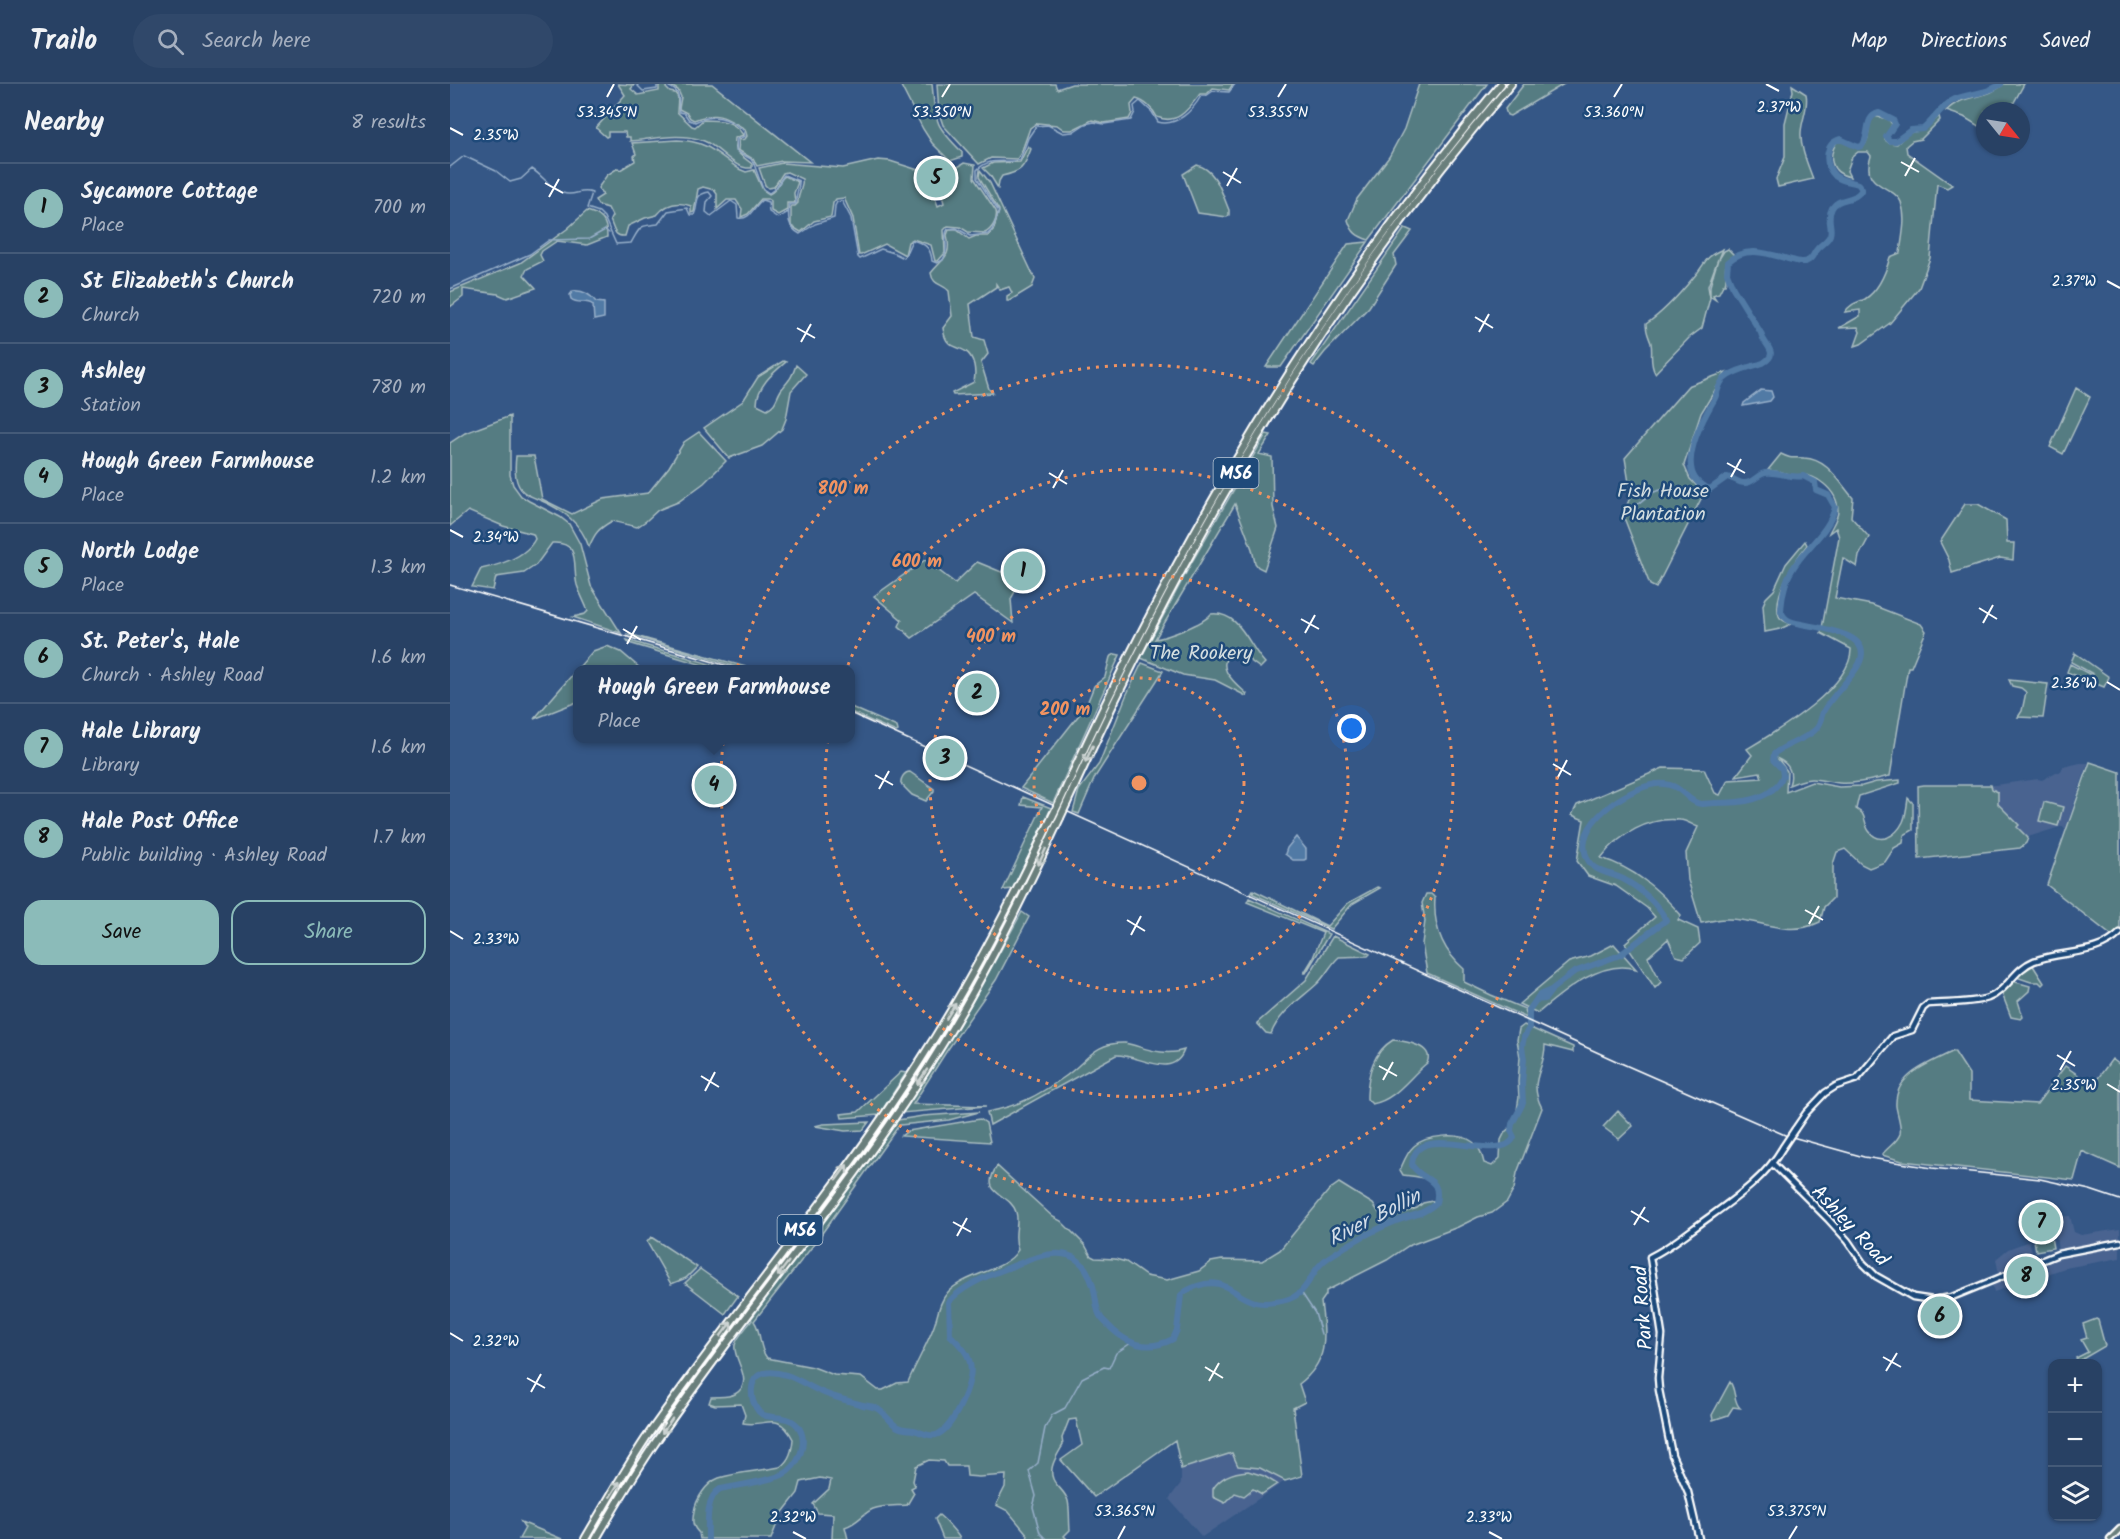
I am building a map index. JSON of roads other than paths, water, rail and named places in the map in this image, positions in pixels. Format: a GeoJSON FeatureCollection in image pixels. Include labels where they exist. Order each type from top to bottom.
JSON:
{"type":"FeatureCollection","features":[{"type":"Feature","properties":{"kind":"highway","name":"M56"},"geometry":{"type":"LineString","coordinates":[[585,1539],[645,1441],[863,1144],[919,1063],[967,985],[1006,914],[1107,698],[1154,604],[1258,422],[1303,351],[1369,255],[1427,176],[1501,84]]}},
{"type":"Feature","properties":{"kind":"highway","name":"M56"},"geometry":{"type":"LineString","coordinates":[[596,1539],[652,1447],[871,1150],[928,1068],[975,990],[1013,917],[1123,682],[1156,617],[1203,530],[1264,426],[1309,355],[1375,259],[1450,158],[1511,84]]}},
{"type":"Feature","properties":{"kind":"main road"},"geometry":{"type":"LineString","coordinates":[[1773,1164],[1806,1113],[1830,1089],[1859,1077],[1893,1036],[1912,1030],[1923,1008],[1928,1004],[1987,998],[1999,992],[2025,965],[2050,956],[2103,946],[2120,933]]}},
{"type":"Feature","properties":{"kind":"main road","name":"Ashley Road"},"geometry":{"type":"LineString","coordinates":[[1773,1164],[1841,1234],[1869,1270],[1913,1297],[1933,1300],[1952,1297],[2058,1254],[2120,1242]]}},
{"type":"Feature","properties":{"kind":"main road","name":"Park Road"},"geometry":{"type":"LineString","coordinates":[[1699,1539],[1688,1492],[1672,1455],[1659,1390],[1662,1335],[1650,1257],[1661,1252],[1732,1200],[1773,1164]]}},
{"type":"Feature","properties":{"kind":"main road"},"geometry":{"type":"LineString","coordinates":[[2110,1539],[2120,1529]]}},
{"type":"Feature","properties":{"kind":"waterway"},"geometry":{"type":"LineString","coordinates":[[636,84],[643,91],[657,89],[657,84]]}},
{"type":"Feature","properties":{"kind":"waterway"},"geometry":{"type":"LineString","coordinates":[[669,84],[669,87],[678,94],[679,112],[684,113],[689,120],[695,122],[706,118],[722,118],[742,129],[745,136],[737,139],[736,151],[751,159],[763,189],[769,193],[776,188],[784,175],[799,181],[796,204],[789,204],[789,221],[800,234],[815,224],[834,218],[835,206],[837,202],[842,201],[851,218],[860,259],[881,249],[904,258],[912,240],[927,247],[932,261],[937,263],[945,256],[948,229],[956,228],[970,236],[988,234],[992,230],[999,212],[977,178],[977,170],[987,163],[1020,160],[1028,138],[1036,126],[1048,125],[1063,133],[1073,132],[1085,124],[1094,122],[1104,124],[1131,120],[1135,112],[1134,106],[1140,101],[1152,112],[1158,122],[1172,122],[1189,112],[1201,96],[1206,96],[1213,91],[1229,92],[1235,84]]}},
{"type":"Feature","properties":{"kind":"waterway","name":"River Bollin"},"geometry":{"type":"LineString","coordinates":[[1536,1000],[1539,995],[1551,990],[1574,972],[1620,955],[1666,920],[1642,891],[1623,879],[1599,870],[1588,860],[1584,847],[1587,834],[1604,810],[1631,793],[1656,784],[1677,788],[1691,800],[1701,804],[1744,801],[1763,796],[1778,785],[1783,776],[1782,769],[1773,760],[1774,754],[1817,728],[1828,704],[1860,662],[1862,651],[1857,643],[1848,636],[1790,621],[1781,611],[1789,575],[1828,525],[1832,516],[1835,507],[1828,495],[1816,490],[1815,482],[1803,476],[1765,473],[1744,483],[1727,477],[1710,489],[1698,483],[1692,473],[1692,448],[1722,381],[1738,371],[1763,363],[1771,356],[1770,349],[1733,288],[1727,273],[1728,262],[1736,256],[1753,252],[1800,262],[1810,259],[1830,235],[1832,208],[1835,204],[1855,196],[1862,189],[1858,184],[1835,176],[1829,166],[1828,150],[1840,139],[1858,147],[1862,146],[1869,122],[1874,115],[1879,113],[1893,120],[1895,124],[1886,137],[1890,141],[1896,141],[1911,130],[1923,129],[1955,99],[1990,90],[2001,84]]}},
{"type":"Feature","properties":{"kind":"waterway"},"geometry":{"type":"LineString","coordinates":[[450,167],[464,156],[496,171],[510,182],[521,179],[532,169],[563,193],[585,191],[592,193],[587,208],[599,212],[604,217],[616,244],[631,243],[641,228],[658,224],[668,211],[687,208],[690,215],[694,215],[698,197],[709,192],[712,196],[707,202],[706,212],[711,216],[731,201],[737,205],[738,218],[749,215],[762,200],[768,202],[769,212],[778,218],[788,212]]}},
{"type":"Feature","properties":{"kind":"waterway"},"geometry":{"type":"LineString","coordinates":[[450,289],[530,254],[549,240],[589,239],[605,230],[609,233]]}},
{"type":"Feature","properties":{"kind":"waterway"},"geometry":{"type":"LineString","coordinates":[[1626,514],[1655,492],[1667,490],[1691,496],[1699,484]]}},
{"type":"Feature","properties":{"kind":"waterway","name":"River Bollin"},"geometry":{"type":"LineString","coordinates":[[708,1539],[708,1512],[715,1493],[720,1489],[782,1475],[793,1466],[801,1453],[803,1438],[797,1425],[788,1419],[762,1415],[756,1407],[752,1390],[759,1376],[772,1372],[787,1375],[828,1395],[876,1408],[898,1427],[936,1435],[948,1426],[958,1410],[971,1371],[969,1359],[950,1335],[949,1302],[968,1286],[992,1274],[1045,1255],[1068,1255],[1086,1269],[1103,1320],[1122,1337],[1146,1345],[1155,1345],[1173,1339],[1177,1330],[1181,1295],[1197,1286],[1214,1283],[1227,1287],[1244,1298],[1261,1303],[1287,1300],[1296,1296],[1321,1263],[1329,1257],[1369,1233],[1422,1212],[1436,1203],[1437,1194],[1434,1184],[1412,1165],[1416,1151],[1427,1145],[1442,1143],[1493,1147],[1506,1145],[1514,1137],[1511,1131],[1512,1124],[1523,1103],[1522,1047],[1529,1028],[1529,1010],[1536,1000],[1545,999],[1551,991]]}},
{"type":"Feature","properties":{"kind":"waterway"},"geometry":{"type":"LineString","coordinates":[[1301,1292],[1315,1313],[1321,1334]]}},
{"type":"Feature","properties":{"kind":"waterway"},"geometry":{"type":"LineString","coordinates":[[1046,1539],[1040,1533],[1033,1507],[1036,1496],[1029,1471],[1038,1463],[1045,1428],[1052,1415],[1065,1408],[1082,1378],[1104,1367],[1109,1368],[1116,1353],[1131,1343]]}},
{"type":"Feature","properties":{"kind":"railway"},"geometry":{"type":"LineString","coordinates":[[450,585],[724,665]]}},
{"type":"Feature","properties":{"kind":"railway"},"geometry":{"type":"LineString","coordinates":[[855,715],[1623,1064],[1785,1135],[1864,1157],[1932,1168],[2040,1179],[2090,1190],[2120,1200]]}},
{"type":"Feature","properties":{"kind":"place","name":"North Lodge"},"geometry":{"type":"Point","coordinates":[936,178]}},
{"type":"Feature","properties":{"kind":"place","name":"Sycamore Cottage"},"geometry":{"type":"Point","coordinates":[1023,571]}},
{"type":"Feature","properties":{"kind":"place","name":"St Elizabeth's Church"},"geometry":{"type":"Point","coordinates":[977,693]}},
{"type":"Feature","properties":{"kind":"place","name":"Ashley"},"geometry":{"type":"Point","coordinates":[945,758]}},
{"type":"Feature","properties":{"kind":"place","name":"Hough Green Farmhouse"},"geometry":{"type":"Point","coordinates":[714,785]}},
{"type":"Feature","properties":{"kind":"place","name":"Hale Library"},"geometry":{"type":"Point","coordinates":[2041,1222]}},
{"type":"Feature","properties":{"kind":"place","name":"Hale Post Office"},"geometry":{"type":"Point","coordinates":[2026,1276]}},
{"type":"Feature","properties":{"kind":"place","name":"St. Peter's, Hale"},"geometry":{"type":"Point","coordinates":[1940,1316]}},
{"type":"Feature","properties":{"kind":"park label","name":"Fish House Plantation"},"geometry":{"type":"Point","coordinates":[1663,502]}},
{"type":"Feature","properties":{"kind":"park label","name":"The Rookery"},"geometry":{"type":"Point","coordinates":[1201,652]}}]}
